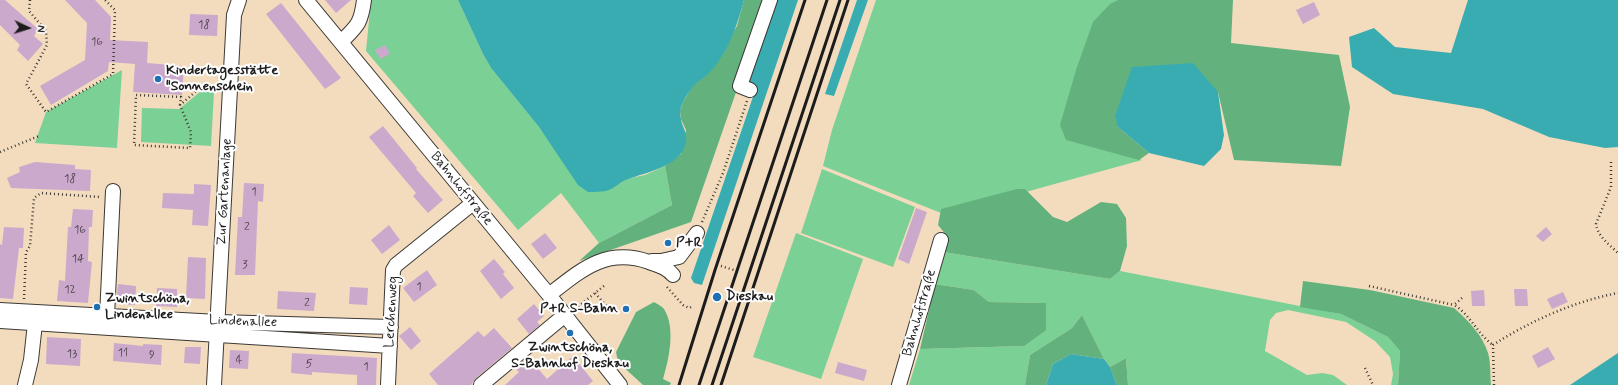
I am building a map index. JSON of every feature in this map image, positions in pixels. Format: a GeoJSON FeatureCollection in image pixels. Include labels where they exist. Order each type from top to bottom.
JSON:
{"type":"FeatureCollection","features":[{"type":"Feature","properties":{"kind":"street","name":"Zur Gartenanlage"},"geometry":{"type":"LineString","coordinates":[[214,385],[234,15],[239,0]]}},
{"type":"Feature","properties":{"kind":"street","name":"Bahnhofstraße"},"geometry":{"type":"LineString","coordinates":[[306,0],[549,295],[569,313],[620,383]]}},
{"type":"Feature","properties":{"kind":"street"},"geometry":{"type":"LineString","coordinates":[[341,42],[358,25],[362,14],[364,0]]}},
{"type":"Feature","properties":{"kind":"street"},"geometry":{"type":"LineString","coordinates":[[750,90],[740,86],[770,0]]}},
{"type":"Feature","properties":{"kind":"street"},"geometry":{"type":"LineString","coordinates":[[106,316],[113,195]]}},
{"type":"Feature","properties":{"kind":"street","name":"Lerchenweg"},"geometry":{"type":"LineString","coordinates":[[388,385],[393,270],[396,265],[473,203]]}},
{"type":"Feature","properties":{"kind":"street"},"geometry":{"type":"LineString","coordinates":[[549,295],[584,269],[597,262],[625,256],[644,260],[667,268],[673,275],[678,256],[697,233]]}},
{"type":"Feature","properties":{"kind":"street","name":"Bahnhofstraße"},"geometry":{"type":"LineString","coordinates":[[898,385],[941,240]]}},
{"type":"Feature","properties":{"kind":"street","name":"Lindenallee"},"geometry":{"type":"LineString","coordinates":[[0,310],[32,315],[217,328],[391,327]]}},
{"type":"Feature","properties":{"kind":"street"},"geometry":{"type":"LineString","coordinates":[[481,385],[569,313]]}},
{"type":"Feature","properties":{"kind":"street","name":"Lindenallee"},"geometry":{"type":"LineString","coordinates":[[0,321],[32,315],[106,316],[390,346]]}},
{"type":"Feature","properties":{"kind":"street"},"geometry":{"type":"LineString","coordinates":[[24,385],[31,360],[32,315]]}},
{"type":"Feature","properties":{"kind":"path"},"geometry":{"type":"LineString","coordinates":[[30,0],[30,11],[46,31],[47,45],[26,84],[46,112],[113,74],[115,10],[105,0]]}},
{"type":"Feature","properties":{"kind":"path"},"geometry":{"type":"LineString","coordinates":[[180,105],[200,88],[217,88]]}},
{"type":"Feature","properties":{"kind":"path"},"geometry":{"type":"LineString","coordinates":[[697,233],[723,173],[750,90]]}},
{"type":"Feature","properties":{"kind":"path"},"geometry":{"type":"LineString","coordinates":[[136,95],[181,97],[180,105],[191,132],[190,148],[134,145],[136,95]]}},
{"type":"Feature","properties":{"kind":"path"},"geometry":{"type":"LineString","coordinates":[[0,152],[39,136]]}},
{"type":"Feature","properties":{"kind":"path"},"geometry":{"type":"LineString","coordinates":[[1611,162],[1611,187],[1596,224],[1597,230],[1601,237],[1618,252]]}},
{"type":"Feature","properties":{"kind":"path"},"geometry":{"type":"LineString","coordinates":[[32,315],[26,252],[30,246],[34,198],[41,193],[113,195]]}},
{"type":"Feature","properties":{"kind":"path"},"geometry":{"type":"LineString","coordinates":[[721,266],[734,270]]}},
{"type":"Feature","properties":{"kind":"path"},"geometry":{"type":"LineString","coordinates":[[663,283],[683,305],[689,308],[691,307]]}},
{"type":"Feature","properties":{"kind":"path"},"geometry":{"type":"LineString","coordinates":[[569,313],[604,286]]}},
{"type":"Feature","properties":{"kind":"path"},"geometry":{"type":"LineString","coordinates":[[1369,286],[1454,305],[1464,312],[1485,339],[1493,345]]}},
{"type":"Feature","properties":{"kind":"path"},"geometry":{"type":"LineString","coordinates":[[595,293],[609,309]]}},
{"type":"Feature","properties":{"kind":"path"},"geometry":{"type":"LineString","coordinates":[[1493,345],[1507,336],[1567,307],[1597,297],[1618,293]]}},
{"type":"Feature","properties":{"kind":"path"},"geometry":{"type":"LineString","coordinates":[[1454,305],[1462,298]]}},
{"type":"Feature","properties":{"kind":"path"},"geometry":{"type":"LineString","coordinates":[[1493,345],[1494,385]]}},
{"type":"Feature","properties":{"kind":"path"},"geometry":{"type":"LineString","coordinates":[[1365,368],[1373,385]]}},
{"type":"Feature","properties":{"kind":"green space"},"geometry":{"type":"Polygon","coordinates":[[[371,0],[458,0],[491,68],[539,127],[558,154],[608,190],[626,179],[645,175],[665,166],[672,205],[599,243],[561,193],[518,230],[366,51],[371,0]]]}},
{"type":"Feature","properties":{"kind":"green space"},"geometry":{"type":"Polygon","coordinates":[[[744,0],[768,0],[691,222],[579,261],[599,243],[672,205],[665,166],[681,154],[686,130],[681,119],[680,111],[683,102],[694,84],[704,77],[737,26],[744,0]]]}},
{"type":"Feature","properties":{"kind":"green space"},"geometry":{"type":"Polygon","coordinates":[[[876,0],[1123,0],[1066,131],[1142,160],[946,215],[823,166],[832,130],[876,0]]]}},
{"type":"Feature","properties":{"kind":"green space"},"geometry":{"type":"Polygon","coordinates":[[[1118,0],[1233,0],[1231,43],[1339,55],[1350,107],[1341,166],[1234,160],[1218,92],[1118,127],[1149,153],[1139,160],[1066,140],[1060,125],[1076,70],[1093,22],[1110,4],[1118,0]]]}},
{"type":"Feature","properties":{"kind":"green space"},"geometry":{"type":"Polygon","coordinates":[[[122,70],[117,148],[35,143],[46,112],[122,70]]]}},
{"type":"Feature","properties":{"kind":"green space"},"geometry":{"type":"Polygon","coordinates":[[[200,92],[214,92],[211,146],[141,142],[142,108],[179,109],[200,92]]]}},
{"type":"Feature","properties":{"kind":"green space"},"geometry":{"type":"Polygon","coordinates":[[[822,169],[915,207],[893,267],[801,233],[822,169]]]}},
{"type":"Feature","properties":{"kind":"green space"},"geometry":{"type":"Polygon","coordinates":[[[1017,189],[1025,189],[1053,217],[1067,222],[1101,202],[1117,204],[1126,218],[1127,246],[1120,271],[1110,279],[943,252],[947,236],[938,225],[941,209],[1017,189]]]}},
{"type":"Feature","properties":{"kind":"green space"},"geometry":{"type":"Polygon","coordinates":[[[796,233],[863,259],[821,379],[753,357],[796,233]]]}},
{"type":"Feature","properties":{"kind":"green space"},"geometry":{"type":"Polygon","coordinates":[[[943,252],[1110,279],[1120,271],[1341,314],[1388,337],[1400,351],[1398,385],[1391,385],[1393,374],[1390,357],[1375,341],[1346,322],[1288,310],[1276,313],[1270,320],[1265,351],[1307,375],[1322,373],[1333,375],[1347,385],[1128,385],[1126,358],[1110,367],[1104,359],[1082,315],[1072,328],[1030,355],[1025,385],[909,385],[920,349],[1024,346],[1046,303],[989,302],[974,290],[935,284],[943,252]]]}},
{"type":"Feature","properties":{"kind":"green space"},"geometry":{"type":"Polygon","coordinates":[[[1303,281],[1370,290],[1454,308],[1465,318],[1483,340],[1490,361],[1491,385],[1398,385],[1400,351],[1388,337],[1341,314],[1300,307],[1303,281]]]}},
{"type":"Feature","properties":{"kind":"green space"},"geometry":{"type":"Polygon","coordinates":[[[935,284],[974,290],[989,302],[1046,303],[1046,330],[1024,346],[920,349],[935,284]]]}},
{"type":"Feature","properties":{"kind":"green space"},"geometry":{"type":"Polygon","coordinates":[[[654,302],[664,309],[670,325],[671,334],[669,353],[663,379],[671,383],[670,385],[643,385],[618,362],[616,352],[636,312],[654,302]]]}},
{"type":"Feature","properties":{"kind":"green space"},"geometry":{"type":"Polygon","coordinates":[[[1082,315],[1104,359],[1071,354],[1053,364],[1046,385],[1025,385],[1030,355],[1072,328],[1082,315]]]}},
{"type":"Feature","properties":{"kind":"green space"},"geometry":{"type":"Polygon","coordinates":[[[1126,358],[1128,385],[1117,385],[1110,367],[1126,358]]]}},
{"type":"Feature","properties":{"kind":"water"},"geometry":{"type":"Polygon","coordinates":[[[458,0],[744,0],[735,29],[722,57],[704,78],[692,87],[682,104],[680,115],[686,133],[686,142],[678,157],[663,167],[625,180],[609,190],[602,192],[588,192],[578,185],[539,127],[491,68],[458,0]]]}},
{"type":"Feature","properties":{"kind":"water"},"geometry":{"type":"Polygon","coordinates":[[[773,0],[798,0],[702,285],[694,283],[691,278],[756,88],[744,84],[773,0]]]}},
{"type":"Feature","properties":{"kind":"water"},"geometry":{"type":"Polygon","coordinates":[[[857,0],[868,0],[834,96],[825,94],[857,0]]]}},
{"type":"Feature","properties":{"kind":"water"},"geometry":{"type":"Polygon","coordinates":[[[1468,0],[1618,0],[1618,147],[1605,148],[1549,137],[1483,109],[1393,94],[1352,67],[1349,37],[1374,28],[1395,47],[1451,53],[1468,0]]]}},
{"type":"Feature","properties":{"kind":"water"},"geometry":{"type":"Polygon","coordinates":[[[1193,63],[1218,92],[1224,135],[1221,149],[1204,166],[1149,153],[1118,127],[1115,116],[1132,67],[1193,63]]]}},
{"type":"Feature","properties":{"kind":"water"},"geometry":{"type":"Polygon","coordinates":[[[1618,353],[1618,385],[1570,385],[1618,353]]]}},
{"type":"Feature","properties":{"kind":"water"},"geometry":{"type":"Polygon","coordinates":[[[1071,354],[1104,359],[1110,367],[1117,385],[1046,385],[1053,364],[1071,354]]]}},
{"type":"Feature","properties":{"kind":"building"},"geometry":{"type":"Polygon","coordinates":[[[0,0],[5,0],[38,29],[34,36],[43,44],[28,61],[17,50],[20,45],[0,25],[0,0]]]}},
{"type":"Feature","properties":{"kind":"building"},"geometry":{"type":"Polygon","coordinates":[[[65,0],[95,0],[111,17],[110,40],[148,42],[147,63],[184,66],[182,95],[133,92],[135,64],[109,62],[108,71],[51,105],[40,86],[85,60],[87,23],[65,0]]]}},
{"type":"Feature","properties":{"kind":"building"},"geometry":{"type":"Polygon","coordinates":[[[325,0],[351,0],[336,13],[325,0]]]}},
{"type":"Feature","properties":{"kind":"building"},"geometry":{"type":"Polygon","coordinates":[[[1314,2],[1320,15],[1303,24],[1296,10],[1314,2]]]}},
{"type":"Feature","properties":{"kind":"building"},"geometry":{"type":"Polygon","coordinates":[[[281,3],[341,78],[325,89],[266,14],[281,3]]]}},
{"type":"Feature","properties":{"kind":"building"},"geometry":{"type":"Polygon","coordinates":[[[190,14],[218,15],[217,36],[189,35],[190,14]]]}},
{"type":"Feature","properties":{"kind":"building"},"geometry":{"type":"Polygon","coordinates":[[[385,45],[390,54],[380,59],[375,50],[385,45]]]}},
{"type":"Feature","properties":{"kind":"building"},"geometry":{"type":"Polygon","coordinates":[[[383,126],[417,168],[416,169],[443,200],[428,213],[413,196],[416,193],[369,137],[383,126]]]}},
{"type":"Feature","properties":{"kind":"building"},"geometry":{"type":"Polygon","coordinates":[[[35,162],[75,165],[75,169],[91,170],[90,191],[11,188],[7,178],[20,172],[19,167],[35,162]]]}},
{"type":"Feature","properties":{"kind":"building"},"geometry":{"type":"Polygon","coordinates":[[[244,183],[264,184],[263,202],[258,201],[255,275],[235,275],[238,217],[242,217],[244,183]]]}},
{"type":"Feature","properties":{"kind":"building"},"geometry":{"type":"Polygon","coordinates":[[[194,184],[211,185],[208,226],[192,225],[193,210],[162,208],[163,193],[194,194],[194,184]]]}},
{"type":"Feature","properties":{"kind":"building"},"geometry":{"type":"Polygon","coordinates":[[[916,208],[927,212],[909,264],[898,259],[916,208]]]}},
{"type":"Feature","properties":{"kind":"building"},"geometry":{"type":"Polygon","coordinates":[[[73,209],[93,210],[92,227],[89,227],[88,261],[92,262],[88,303],[57,301],[59,280],[65,281],[68,227],[71,227],[73,209]]]}},
{"type":"Feature","properties":{"kind":"building"},"geometry":{"type":"Polygon","coordinates":[[[389,225],[400,240],[382,254],[371,240],[389,225]]]}},
{"type":"Feature","properties":{"kind":"building"},"geometry":{"type":"Polygon","coordinates":[[[4,227],[24,228],[23,248],[19,248],[13,299],[0,298],[0,244],[2,245],[4,227]]]}},
{"type":"Feature","properties":{"kind":"building"},"geometry":{"type":"Polygon","coordinates":[[[1546,227],[1552,234],[1543,242],[1536,236],[1546,227]]]}},
{"type":"Feature","properties":{"kind":"building"},"geometry":{"type":"Polygon","coordinates":[[[545,233],[557,248],[543,259],[531,244],[545,233]]]}},
{"type":"Feature","properties":{"kind":"building"},"geometry":{"type":"Polygon","coordinates":[[[188,257],[206,258],[205,299],[186,298],[188,257]]]}},
{"type":"Feature","properties":{"kind":"building"},"geometry":{"type":"Polygon","coordinates":[[[494,259],[505,272],[503,274],[514,288],[501,299],[480,271],[494,259]]]}},
{"type":"Feature","properties":{"kind":"building"},"geometry":{"type":"Polygon","coordinates":[[[427,270],[437,285],[414,302],[403,288],[427,270]]]}},
{"type":"Feature","properties":{"kind":"building"},"geometry":{"type":"Polygon","coordinates":[[[118,284],[136,286],[135,305],[116,304],[118,284]]]}},
{"type":"Feature","properties":{"kind":"building"},"geometry":{"type":"Polygon","coordinates":[[[350,287],[368,288],[367,305],[349,304],[350,287]]]}},
{"type":"Feature","properties":{"kind":"building"},"geometry":{"type":"Polygon","coordinates":[[[157,288],[177,289],[177,307],[156,306],[157,288]]]}},
{"type":"Feature","properties":{"kind":"building"},"geometry":{"type":"Polygon","coordinates":[[[1514,289],[1527,289],[1528,306],[1515,306],[1514,289]]]}},
{"type":"Feature","properties":{"kind":"building"},"geometry":{"type":"Polygon","coordinates":[[[1484,290],[1485,306],[1472,306],[1471,291],[1484,290]]]}},
{"type":"Feature","properties":{"kind":"building"},"geometry":{"type":"Polygon","coordinates":[[[278,291],[316,293],[314,311],[277,309],[278,291]]]}},
{"type":"Feature","properties":{"kind":"building"},"geometry":{"type":"Polygon","coordinates":[[[1563,292],[1568,302],[1552,309],[1547,299],[1563,292]]]}},
{"type":"Feature","properties":{"kind":"building"},"geometry":{"type":"Polygon","coordinates":[[[534,304],[544,316],[537,322],[540,325],[529,334],[517,319],[534,304]]]}},
{"type":"Feature","properties":{"kind":"building"},"geometry":{"type":"Polygon","coordinates":[[[410,327],[421,341],[411,350],[399,336],[410,327]]]}},
{"type":"Feature","properties":{"kind":"building"},"geometry":{"type":"Polygon","coordinates":[[[494,328],[512,348],[476,378],[471,385],[438,385],[429,374],[478,331],[484,337],[494,328]]]}},
{"type":"Feature","properties":{"kind":"building"},"geometry":{"type":"Polygon","coordinates":[[[47,337],[81,339],[80,366],[46,364],[47,337]]]}},
{"type":"Feature","properties":{"kind":"building"},"geometry":{"type":"Polygon","coordinates":[[[114,343],[143,346],[143,344],[162,345],[161,365],[113,361],[114,343]]]}},
{"type":"Feature","properties":{"kind":"building"},"geometry":{"type":"Polygon","coordinates":[[[185,347],[201,347],[200,364],[184,363],[185,347]]]}},
{"type":"Feature","properties":{"kind":"building"},"geometry":{"type":"Polygon","coordinates":[[[1548,347],[1555,359],[1538,368],[1532,356],[1548,347]]]}},
{"type":"Feature","properties":{"kind":"building"},"geometry":{"type":"Polygon","coordinates":[[[230,350],[249,351],[248,369],[229,368],[230,350]]]}},
{"type":"Feature","properties":{"kind":"building"},"geometry":{"type":"Polygon","coordinates":[[[292,353],[377,358],[376,385],[357,385],[357,375],[312,372],[312,375],[291,373],[292,353]]]}},
{"type":"Feature","properties":{"kind":"building"},"geometry":{"type":"Polygon","coordinates":[[[573,356],[593,381],[588,385],[505,385],[519,372],[515,368],[528,357],[547,379],[573,356]]]}},
{"type":"Feature","properties":{"kind":"building"},"geometry":{"type":"Polygon","coordinates":[[[838,362],[867,370],[864,381],[835,373],[838,362]]]}},
{"type":"Feature","properties":{"kind":"railway"},"geometry":{"type":"LineString","coordinates":[[679,385],[715,270],[805,0]]}},
{"type":"Feature","properties":{"kind":"railway"},"geometry":{"type":"LineString","coordinates":[[699,385],[827,0]]}},
{"type":"Feature","properties":{"kind":"railway"},"geometry":{"type":"LineString","coordinates":[[712,385],[840,0]]}},
{"type":"Feature","properties":{"kind":"railway"},"geometry":{"type":"LineString","coordinates":[[721,385],[848,0]]}},
{"type":"Feature","properties":{"kind":"place","name":"Kindertagesstätte \"Sonnenschein"},"geometry":{"type":"Point","coordinates":[158,79]}},
{"type":"Feature","properties":{"kind":"place","name":"P+R"},"geometry":{"type":"Point","coordinates":[668,243]}},
{"type":"Feature","properties":{"kind":"place","name":"Dieskau"},"geometry":{"type":"Point","coordinates":[717,297]}},
{"type":"Feature","properties":{"kind":"place","name":"Zwintschöna, Lindenallee"},"geometry":{"type":"Point","coordinates":[97,307]}},
{"type":"Feature","properties":{"kind":"place","name":"P+R S-Bahn"},"geometry":{"type":"Point","coordinates":[626,309]}},
{"type":"Feature","properties":{"kind":"place","name":"Zwintschöna, S-Bahnhof Dieskau"},"geometry":{"type":"Point","coordinates":[570,333]}}]}
